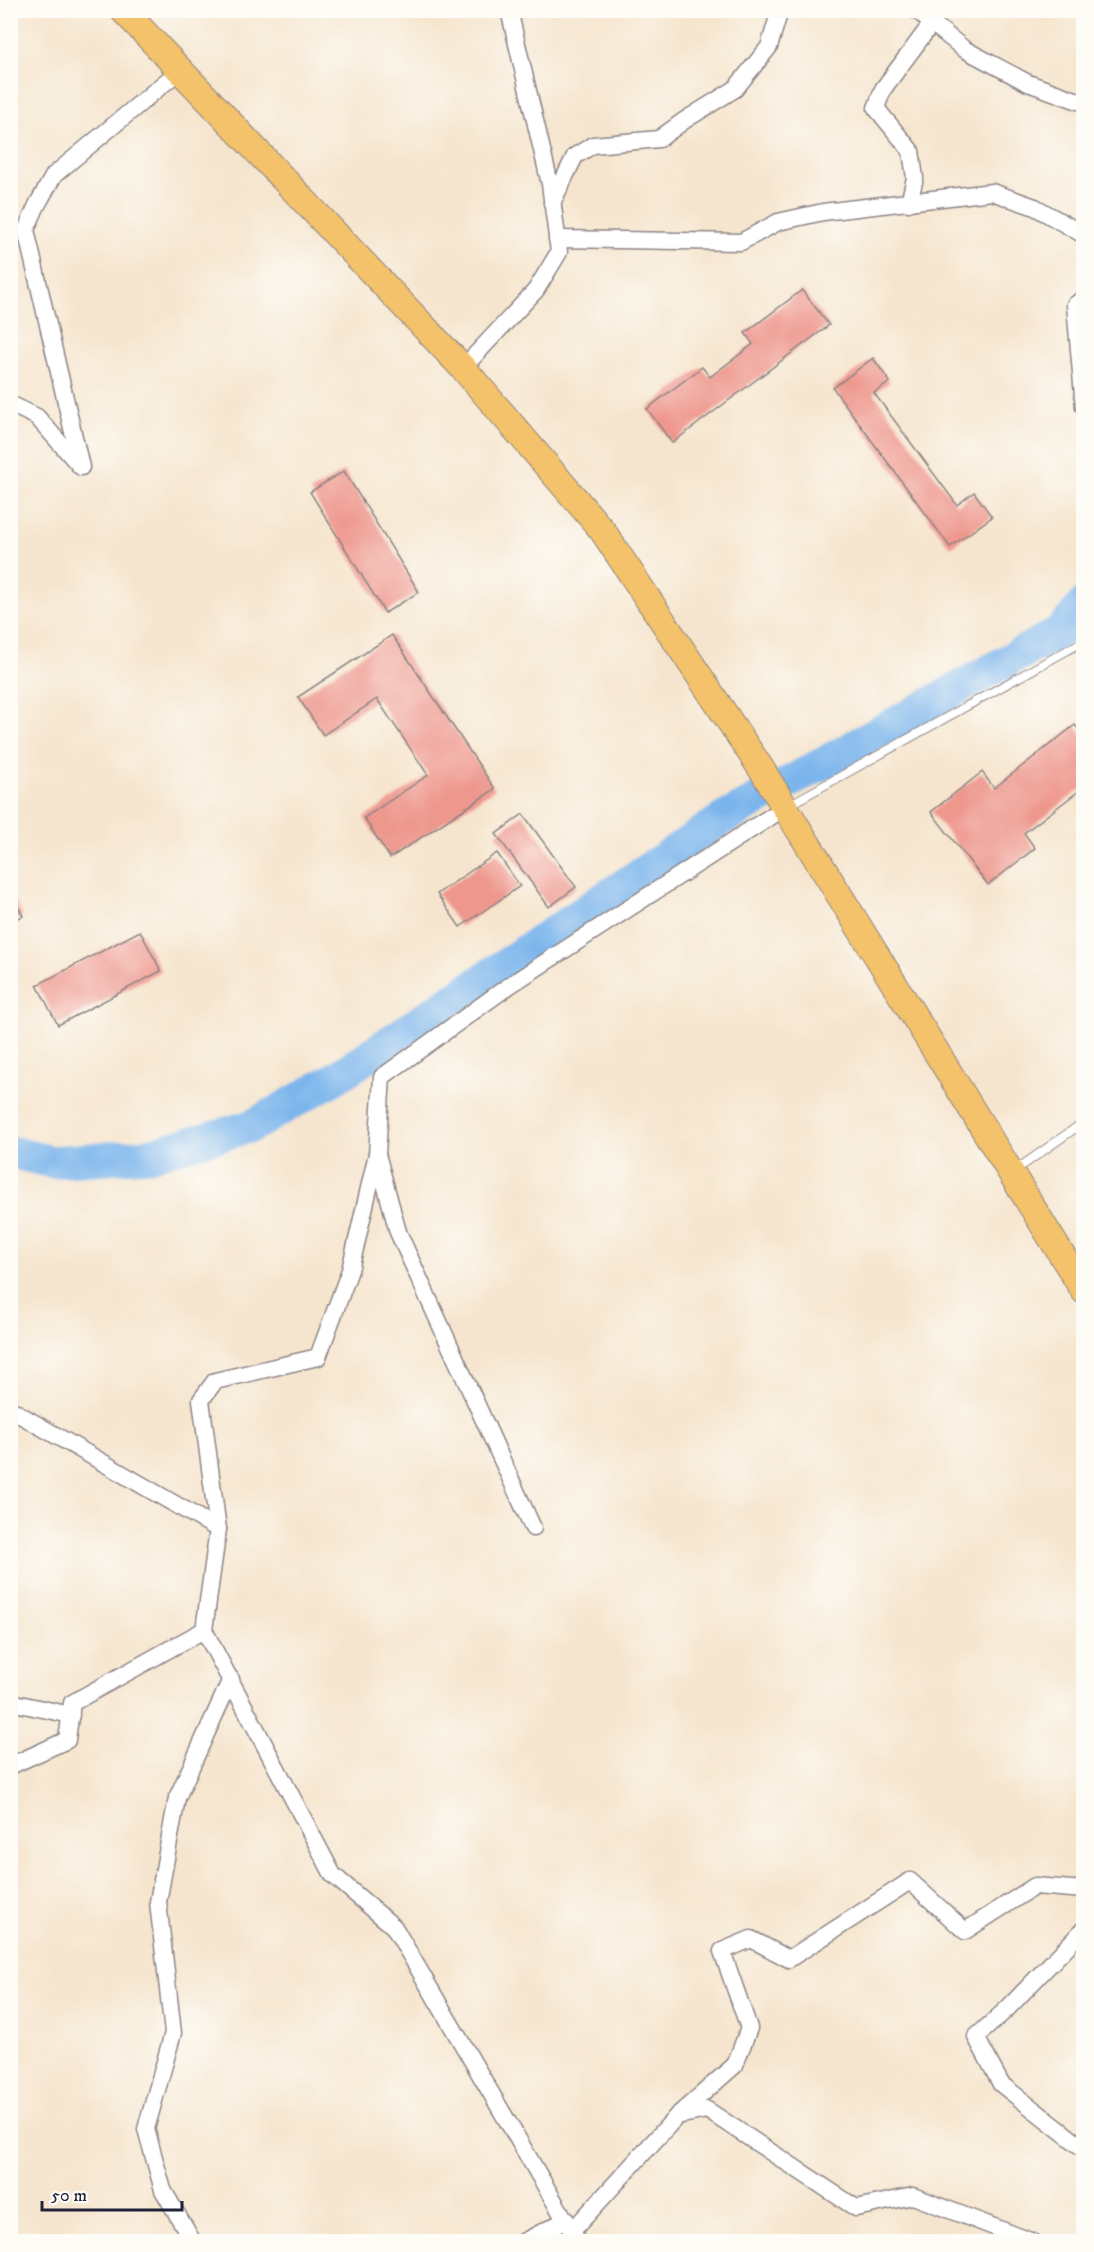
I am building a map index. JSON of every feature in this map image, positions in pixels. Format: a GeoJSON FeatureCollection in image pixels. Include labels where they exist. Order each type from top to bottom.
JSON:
{"type":"FeatureCollection","features":[{"type":"Feature","properties":{"kind":"main road"},"geometry":{"type":"LineString","coordinates":[[123,10],[463,368],[602,530],[762,770],[1083,1291]]}},
{"type":"Feature","properties":{"kind":"street"},"geometry":{"type":"LineString","coordinates":[[463,368],[536,291],[559,252],[550,184],[509,10]]}},
{"type":"Feature","properties":{"kind":"street"},"geometry":{"type":"LineString","coordinates":[[552,203],[574,156],[593,145],[659,139],[735,89],[769,47],[780,10]]}},
{"type":"Feature","properties":{"kind":"street"},"geometry":{"type":"LineString","coordinates":[[916,10],[964,49],[1028,83],[1083,103]]}},
{"type":"Feature","properties":{"kind":"street"},"geometry":{"type":"LineString","coordinates":[[909,203],[915,178],[911,151],[876,108],[883,89],[932,23]]}},
{"type":"Feature","properties":{"kind":"street"},"geometry":{"type":"LineString","coordinates":[[10,404],[38,417],[81,467],[26,230],[54,175],[180,69]]}},
{"type":"Feature","properties":{"kind":"street"},"geometry":{"type":"LineString","coordinates":[[557,239],[741,242],[778,222],[812,214],[992,192],[1035,207],[1083,235]]}},
{"type":"Feature","properties":{"kind":"street"},"geometry":{"type":"LineString","coordinates":[[1083,298],[1075,305],[1083,407]]}},
{"type":"Feature","properties":{"kind":"street"},"geometry":{"type":"LineString","coordinates":[[572,2231],[394,1927],[333,1875],[204,1630],[218,1529],[201,1400],[214,1381],[318,1357],[351,1270],[377,1154],[382,1077],[510,985],[783,807]]}},
{"type":"Feature","properties":{"kind":"street"},"geometry":{"type":"LineString","coordinates":[[377,1154],[398,1232],[533,1527]]}},
{"type":"Feature","properties":{"kind":"street"},"geometry":{"type":"LineString","coordinates":[[10,1409],[218,1529]]}},
{"type":"Feature","properties":{"kind":"street"},"geometry":{"type":"LineString","coordinates":[[10,1766],[68,1740],[72,1703],[204,1630]]}},
{"type":"Feature","properties":{"kind":"street"},"geometry":{"type":"LineString","coordinates":[[193,2241],[163,2190],[146,2129],[173,2034],[158,1902],[177,1798],[231,1679]]}},
{"type":"Feature","properties":{"kind":"street"},"geometry":{"type":"LineString","coordinates":[[10,1701],[70,1715]]}},
{"type":"Feature","properties":{"kind":"street"},"geometry":{"type":"LineString","coordinates":[[523,2241],[572,2231],[677,2116],[735,2065],[748,2028],[722,1951],[751,1939],[789,1959],[910,1881],[964,1931],[1035,1886],[1083,1890]]}},
{"type":"Feature","properties":{"kind":"street"},"geometry":{"type":"LineString","coordinates":[[1083,1929],[976,2037],[1001,2084],[1083,2150]]}},
{"type":"Feature","properties":{"kind":"street"},"geometry":{"type":"LineString","coordinates":[[677,2116],[707,2110],[856,2208],[913,2196],[1033,2241]]}},
{"type":"Feature","properties":{"kind":"lane"},"geometry":{"type":"LineString","coordinates":[[783,807],[1083,641]]}},
{"type":"Feature","properties":{"kind":"lane"},"geometry":{"type":"LineString","coordinates":[[1011,1174],[1083,1122]]}},
{"type":"Feature","properties":{"kind":"building"},"geometry":{"type":"Polygon","coordinates":[[[802,290],[829,325],[672,443],[647,409],[702,367],[710,377],[753,344],[745,333],[802,290]]]}},
{"type":"Feature","properties":{"kind":"building"},"geometry":{"type":"Polygon","coordinates":[[[873,358],[890,382],[874,393],[957,505],[974,492],[992,517],[950,547],[833,388],[873,358]]]}},
{"type":"Feature","properties":{"kind":"building"},"geometry":{"type":"Polygon","coordinates":[[[344,471],[419,592],[385,613],[310,492],[344,471]]]}},
{"type":"Feature","properties":{"kind":"building"},"geometry":{"type":"Polygon","coordinates":[[[392,635],[495,789],[390,858],[364,818],[428,775],[377,699],[323,735],[298,697],[392,635]]]}},
{"type":"Feature","properties":{"kind":"building"},"geometry":{"type":"Polygon","coordinates":[[[1075,725],[1084,735],[1084,787],[1024,833],[1035,848],[988,885],[931,812],[982,772],[994,788],[1075,725]]]}},
{"type":"Feature","properties":{"kind":"building"},"geometry":{"type":"Polygon","coordinates":[[[523,814],[576,887],[549,907],[496,834],[523,814]]]}},
{"type":"Feature","properties":{"kind":"building"},"geometry":{"type":"Polygon","coordinates":[[[497,853],[520,886],[460,927],[437,894],[497,853]]]}},
{"type":"Feature","properties":{"kind":"building"},"geometry":{"type":"Polygon","coordinates":[[[10,892],[23,916],[10,922],[10,892]]]}},
{"type":"Feature","properties":{"kind":"building"},"geometry":{"type":"Polygon","coordinates":[[[140,931],[161,971],[58,1025],[37,985],[140,931]]]}},
{"type":"Feature","properties":{"kind":"waterway"},"geometry":{"type":"LineString","coordinates":[[10,1152],[52,1162],[148,1155],[252,1126],[337,1077],[721,820],[1061,631],[1084,604]]}}]}
